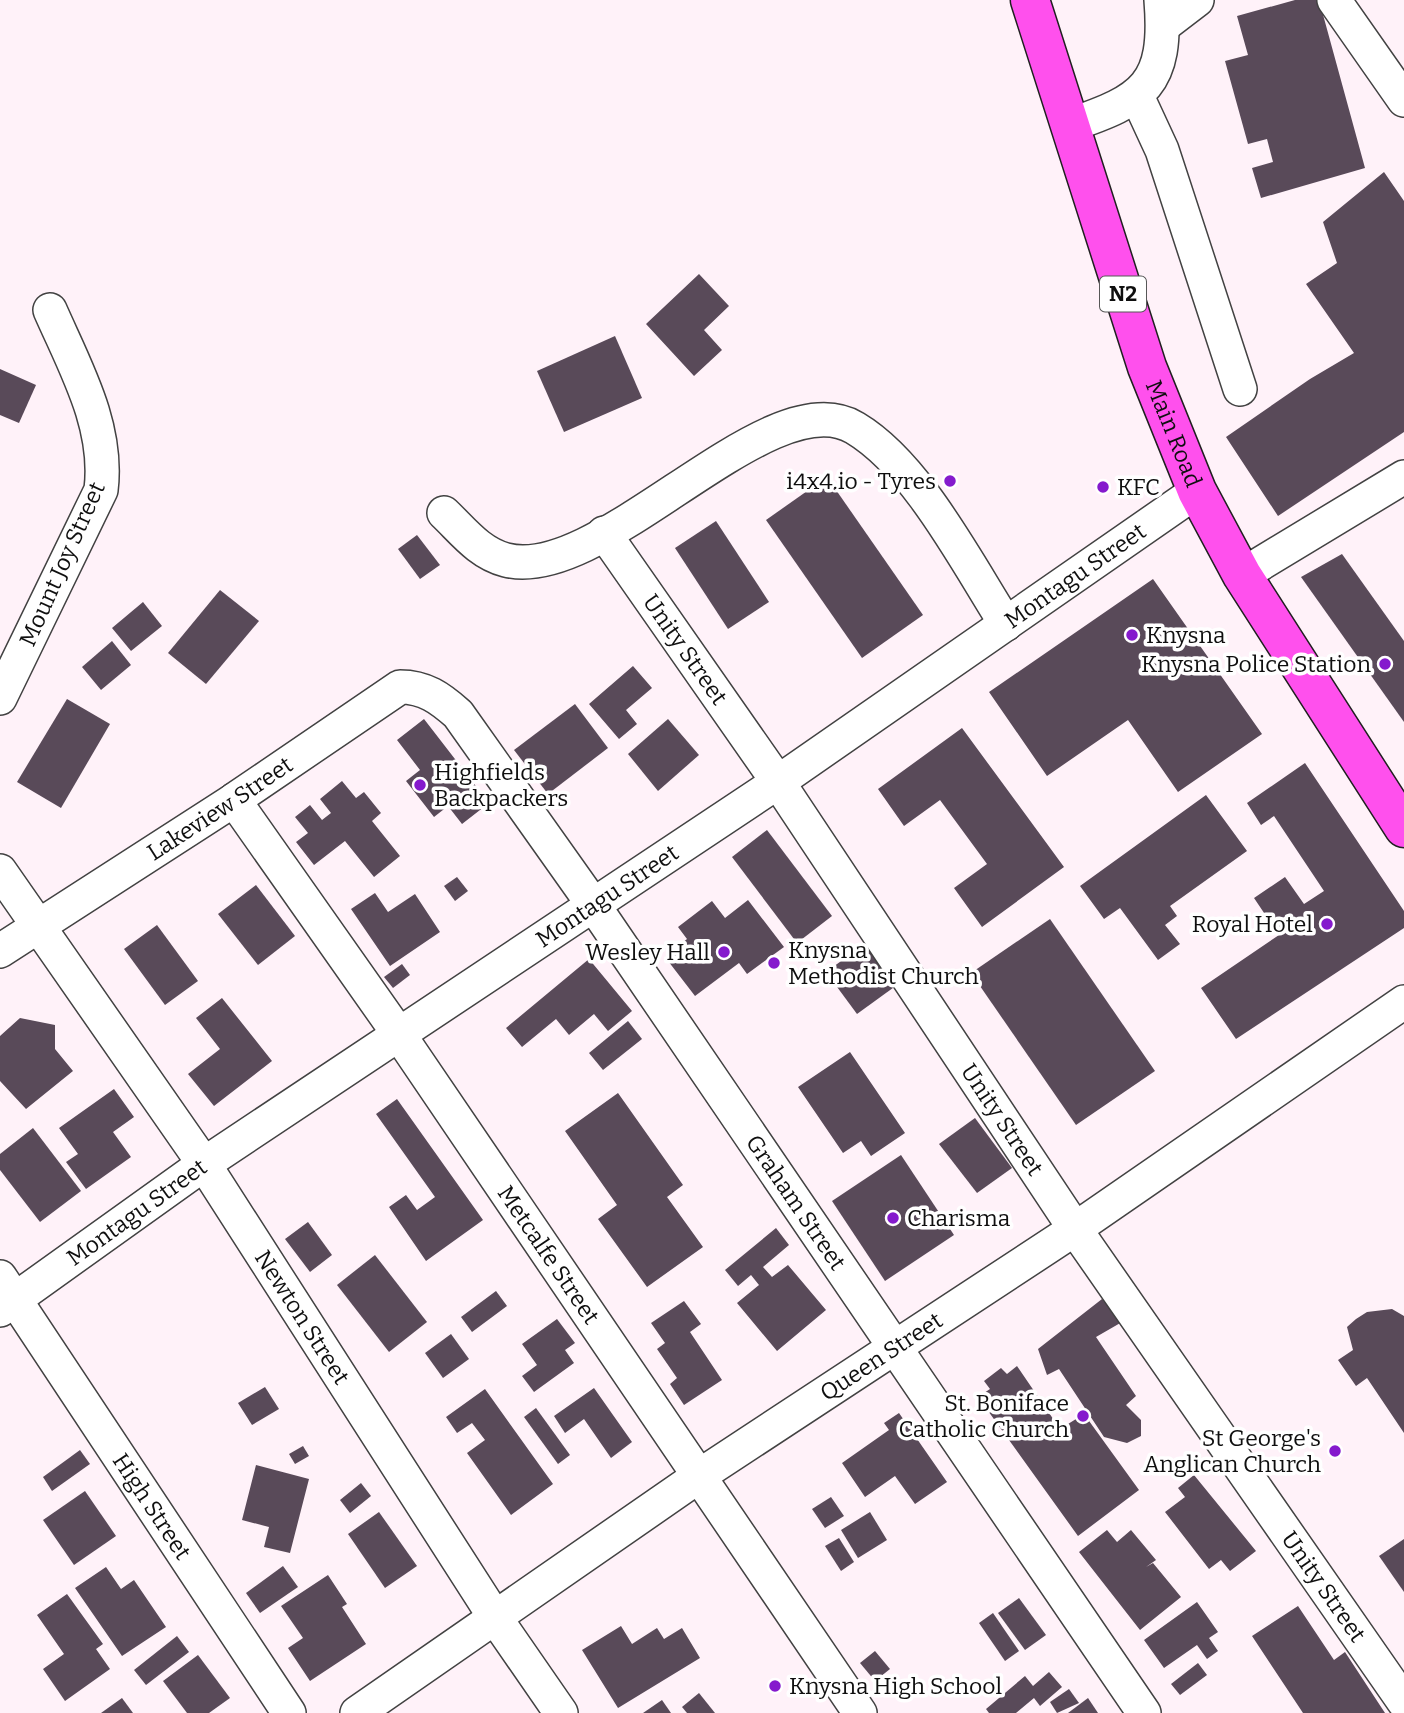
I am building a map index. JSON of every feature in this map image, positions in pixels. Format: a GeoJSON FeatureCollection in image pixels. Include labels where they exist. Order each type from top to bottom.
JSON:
{"type":"FeatureCollection","features":[{"type":"Feature","properties":{"kind":"highway","name":"Main Road"},"geometry":{"type":"LineString","coordinates":[[1030,0],[1147,367],[1196,491],[1242,575],[1404,828]]}},
{"type":"Feature","properties":{"kind":"street"},"geometry":{"type":"LineString","coordinates":[[1070,125],[1119,108],[1137,96],[1146,85],[1160,55],[1162,13],[1197,0]]}},
{"type":"Feature","properties":{"kind":"street"},"geometry":{"type":"LineString","coordinates":[[1334,0],[1404,100]]}},
{"type":"Feature","properties":{"kind":"street"},"geometry":{"type":"LineString","coordinates":[[1137,96],[1162,150],[1240,389]]}},
{"type":"Feature","properties":{"kind":"street","name":"Mount Joy Street"},"geometry":{"type":"LineString","coordinates":[[0,698],[101,490],[103,478],[104,467],[91,403],[50,310]]}},
{"type":"Feature","properties":{"kind":"street"},"geometry":{"type":"LineString","coordinates":[[444,513],[484,552],[507,561],[527,562],[559,556],[604,533],[769,433],[807,421],[831,419],[853,426],[879,444],[918,489],[1006,624]]}},
{"type":"Feature","properties":{"kind":"street"},"geometry":{"type":"LineString","coordinates":[[1242,575],[1404,477]]}},
{"type":"Feature","properties":{"kind":"street","name":"Montagu Street"},"geometry":{"type":"LineString","coordinates":[[5,1295],[778,782],[1196,491]]}},
{"type":"Feature","properties":{"kind":"street","name":"Unity Street"},"geometry":{"type":"LineString","coordinates":[[604,533],[778,782],[1075,1229],[1404,1702]]}},
{"type":"Feature","properties":{"kind":"street","name":"Lakeview Street"},"geometry":{"type":"LineString","coordinates":[[0,951],[234,800],[400,687],[418,687],[442,700]]}},
{"type":"Feature","properties":{"kind":"street","name":"Graham Street"},"geometry":{"type":"LineString","coordinates":[[442,700],[458,714],[592,903],[1143,1713]]}},
{"type":"Feature","properties":{"kind":"street","name":"Metcalfe Street"},"geometry":{"type":"LineString","coordinates":[[234,800],[398,1033],[860,1713]]}},
{"type":"Feature","properties":{"kind":"street"},"geometry":{"type":"LineString","coordinates":[[0,871],[39,925]]}},
{"type":"Feature","properties":{"kind":"street","name":"Newton Street"},"geometry":{"type":"LineString","coordinates":[[39,925],[204,1164],[496,1619],[561,1713]]}},
{"type":"Feature","properties":{"kind":"street","name":"Queen Street"},"geometry":{"type":"LineString","coordinates":[[357,1713],[699,1476],[1075,1229],[1404,1002]]}},
{"type":"Feature","properties":{"kind":"street","name":"High Street"},"geometry":{"type":"LineString","coordinates":[[5,1295],[289,1713]]}},
{"type":"Feature","properties":{"kind":"building"},"geometry":{"type":"Polygon","coordinates":[[[1295,0],[1319,0],[1365,168],[1261,198],[1252,168],[1273,162],[1267,139],[1248,144],[1225,61],[1248,55],[1237,16],[1295,0]]]}},
{"type":"Feature","properties":{"kind":"building"},"geometry":{"type":"Polygon","coordinates":[[[1384,172],[1404,201],[1404,432],[1278,516],[1226,437],[1310,379],[1354,353],[1306,284],[1337,263],[1323,222],[1384,172]]]}},
{"type":"Feature","properties":{"kind":"building"},"geometry":{"type":"Polygon","coordinates":[[[699,274],[729,306],[704,330],[722,350],[694,376],[646,324],[699,274]]]}},
{"type":"Feature","properties":{"kind":"building"},"geometry":{"type":"Polygon","coordinates":[[[615,336],[642,398],[564,432],[537,371],[615,336]]]}},
{"type":"Feature","properties":{"kind":"building"},"geometry":{"type":"Polygon","coordinates":[[[0,369],[36,385],[19,423],[0,415],[0,369]]]}},
{"type":"Feature","properties":{"kind":"building"},"geometry":{"type":"Polygon","coordinates":[[[827,477],[923,615],[862,658],[766,520],[827,477]]]}},
{"type":"Feature","properties":{"kind":"building"},"geometry":{"type":"Polygon","coordinates":[[[716,521],[769,602],[728,629],[675,548],[716,521]]]}},
{"type":"Feature","properties":{"kind":"building"},"geometry":{"type":"Polygon","coordinates":[[[417,535],[440,565],[420,579],[398,549],[417,535]]]}},
{"type":"Feature","properties":{"kind":"building"},"geometry":{"type":"Polygon","coordinates":[[[1342,554],[1404,641],[1404,722],[1301,577],[1342,554]]]}},
{"type":"Feature","properties":{"kind":"building","name":"Knysna"},"geometry":{"type":"Polygon","coordinates":[[[1153,579],[1262,734],[1178,792],[1128,720],[1047,776],[989,692],[1153,579]]]}},
{"type":"Feature","properties":{"kind":"building"},"geometry":{"type":"Polygon","coordinates":[[[220,590],[259,621],[206,684],[168,653],[220,590]]]}},
{"type":"Feature","properties":{"kind":"building"},"geometry":{"type":"Polygon","coordinates":[[[143,602],[162,626],[131,651],[112,628],[143,602]]]}},
{"type":"Feature","properties":{"kind":"building"},"geometry":{"type":"Polygon","coordinates":[[[112,641],[131,665],[101,690],[82,667],[112,641]]]}},
{"type":"Feature","properties":{"kind":"building"},"geometry":{"type":"Polygon","coordinates":[[[633,666],[652,688],[626,710],[637,724],[619,739],[589,704],[633,666]]]}},
{"type":"Feature","properties":{"kind":"building"},"geometry":{"type":"Polygon","coordinates":[[[67,699],[110,724],[61,808],[17,782],[67,699]]]}},
{"type":"Feature","properties":{"kind":"building"},"geometry":{"type":"Polygon","coordinates":[[[575,704],[608,748],[548,794],[514,750],[575,704]]]}},
{"type":"Feature","properties":{"kind":"building"},"geometry":{"type":"Polygon","coordinates":[[[424,719],[489,803],[462,824],[448,806],[434,817],[406,781],[420,770],[397,740],[424,719]]]}},
{"type":"Feature","properties":{"kind":"building"},"geometry":{"type":"Polygon","coordinates":[[[668,719],[699,755],[658,791],[628,754],[668,719]]]}},
{"type":"Feature","properties":{"kind":"building"},"geometry":{"type":"Polygon","coordinates":[[[962,728],[1064,867],[982,927],[954,888],[987,864],[940,800],[904,826],[878,789],[962,728]]]}},
{"type":"Feature","properties":{"kind":"building"},"geometry":{"type":"Polygon","coordinates":[[[1305,763],[1404,911],[1404,928],[1236,1039],[1201,988],[1279,935],[1254,898],[1285,877],[1304,904],[1324,891],[1274,816],[1261,825],[1247,803],[1305,763]]]}},
{"type":"Feature","properties":{"kind":"building"},"geometry":{"type":"Polygon","coordinates":[[[342,781],[356,798],[364,792],[381,813],[372,821],[400,856],[374,877],[345,841],[314,865],[296,842],[308,833],[295,817],[310,805],[322,820],[331,813],[320,799],[342,781]]]}},
{"type":"Feature","properties":{"kind":"building"},"geometry":{"type":"Polygon","coordinates":[[[1206,795],[1247,851],[1170,906],[1177,916],[1165,925],[1180,944],[1158,960],[1120,908],[1104,919],[1080,886],[1206,795]]]}},
{"type":"Feature","properties":{"kind":"building"},"geometry":{"type":"Polygon","coordinates":[[[767,830],[832,916],[797,943],[732,857],[767,830]]]}},
{"type":"Feature","properties":{"kind":"building"},"geometry":{"type":"Polygon","coordinates":[[[457,877],[468,891],[455,901],[444,886],[457,877]]]}},
{"type":"Feature","properties":{"kind":"building"},"geometry":{"type":"Polygon","coordinates":[[[256,885],[295,936],[258,965],[218,914],[256,885]]]}},
{"type":"Feature","properties":{"kind":"building"},"geometry":{"type":"Polygon","coordinates":[[[375,893],[388,912],[415,894],[440,932],[390,966],[351,909],[375,893]]]}},
{"type":"Feature","properties":{"kind":"building","name":"Wesley Hall"},"geometry":{"type":"Polygon","coordinates":[[[748,900],[784,947],[747,974],[739,963],[695,996],[665,957],[687,939],[678,927],[712,901],[725,918],[748,900]]]}},
{"type":"Feature","properties":{"kind":"building"},"geometry":{"type":"Polygon","coordinates":[[[1050,919],[1155,1071],[1076,1125],[971,973],[1050,919]]]}},
{"type":"Feature","properties":{"kind":"building"},"geometry":{"type":"Polygon","coordinates":[[[157,925],[198,981],[165,1005],[124,949],[157,925]]]}},
{"type":"Feature","properties":{"kind":"building"},"geometry":{"type":"Polygon","coordinates":[[[866,943],[897,985],[857,1014],[826,972],[866,943]]]}},
{"type":"Feature","properties":{"kind":"building"},"geometry":{"type":"Polygon","coordinates":[[[589,959],[632,1011],[608,1031],[594,1014],[569,1035],[556,1019],[522,1047],[506,1028],[589,959]]]}},
{"type":"Feature","properties":{"kind":"building"},"geometry":{"type":"Polygon","coordinates":[[[402,964],[410,975],[393,988],[384,977],[402,964]]]}},
{"type":"Feature","properties":{"kind":"building"},"geometry":{"type":"Polygon","coordinates":[[[222,998],[272,1061],[214,1106],[188,1074],[220,1049],[196,1018],[222,998]]]}},
{"type":"Feature","properties":{"kind":"building"},"geometry":{"type":"Polygon","coordinates":[[[20,1018],[55,1025],[55,1049],[73,1071],[26,1109],[0,1081],[0,1036],[20,1018]]]}},
{"type":"Feature","properties":{"kind":"building"},"geometry":{"type":"Polygon","coordinates":[[[628,1021],[642,1039],[603,1070],[589,1053],[628,1021]]]}},
{"type":"Feature","properties":{"kind":"building"},"geometry":{"type":"Polygon","coordinates":[[[850,1052],[905,1133],[871,1156],[861,1141],[843,1153],[798,1087],[850,1052]]]}},
{"type":"Feature","properties":{"kind":"building"},"geometry":{"type":"Polygon","coordinates":[[[114,1089],[134,1117],[113,1132],[131,1157],[86,1189],[66,1162],[78,1154],[59,1128],[114,1089]]]}},
{"type":"Feature","properties":{"kind":"building"},"geometry":{"type":"Polygon","coordinates":[[[618,1093],[683,1185],[667,1197],[703,1247],[647,1287],[598,1219],[617,1205],[565,1131],[618,1093]]]}},
{"type":"Feature","properties":{"kind":"building"},"geometry":{"type":"Polygon","coordinates":[[[397,1099],[483,1220],[426,1261],[389,1207],[406,1195],[417,1210],[435,1197],[376,1114],[397,1099]]]}},
{"type":"Feature","properties":{"kind":"building"},"geometry":{"type":"Polygon","coordinates":[[[975,1118],[1012,1168],[977,1193],[939,1144],[975,1118]]]}},
{"type":"Feature","properties":{"kind":"building"},"geometry":{"type":"Polygon","coordinates":[[[33,1128],[81,1191],[40,1222],[0,1170],[0,1154],[33,1128]]]}},
{"type":"Feature","properties":{"kind":"building","name":"Charisma"},"geometry":{"type":"Polygon","coordinates":[[[901,1155],[954,1235],[885,1281],[832,1201],[901,1155]]]}},
{"type":"Feature","properties":{"kind":"building"},"geometry":{"type":"Polygon","coordinates":[[[308,1222],[332,1255],[310,1272],[285,1239],[308,1222]]]}},
{"type":"Feature","properties":{"kind":"building"},"geometry":{"type":"Polygon","coordinates":[[[776,1228],[789,1245],[763,1267],[772,1277],[788,1265],[826,1310],[777,1351],[737,1303],[759,1285],[751,1275],[738,1286],[725,1270],[776,1228]]]}},
{"type":"Feature","properties":{"kind":"building"},"geometry":{"type":"Polygon","coordinates":[[[375,1255],[427,1322],[389,1352],[337,1285],[375,1255]]]}},
{"type":"Feature","properties":{"kind":"building"},"geometry":{"type":"Polygon","coordinates":[[[496,1291],[507,1306],[472,1332],[461,1317],[496,1291]]]}},
{"type":"Feature","properties":{"kind":"building"},"geometry":{"type":"Polygon","coordinates":[[[1102,1299],[1122,1322],[1096,1337],[1136,1396],[1126,1405],[1141,1420],[1141,1436],[1127,1443],[1104,1437],[1059,1369],[1047,1375],[1038,1349],[1102,1299]]]}},
{"type":"Feature","properties":{"kind":"building"},"geometry":{"type":"Polygon","coordinates":[[[684,1301],[701,1324],[690,1332],[722,1380],[684,1405],[670,1384],[677,1378],[657,1349],[665,1343],[651,1323],[684,1301]]]}},
{"type":"Feature","properties":{"kind":"building"},"geometry":{"type":"Polygon","coordinates":[[[1392,1309],[1404,1316],[1404,1433],[1367,1378],[1356,1386],[1338,1360],[1353,1350],[1347,1327],[1367,1312],[1392,1309]]]}},
{"type":"Feature","properties":{"kind":"building"},"geometry":{"type":"Polygon","coordinates":[[[557,1319],[575,1343],[565,1350],[574,1363],[534,1392],[522,1376],[537,1365],[522,1344],[557,1319]]]}},
{"type":"Feature","properties":{"kind":"building"},"geometry":{"type":"Polygon","coordinates":[[[451,1334],[469,1359],[443,1378],[425,1353],[451,1334]]]}},
{"type":"Feature","properties":{"kind":"building"},"geometry":{"type":"Polygon","coordinates":[[[1017,1366],[1060,1429],[1084,1414],[1139,1490],[1078,1536],[978,1397],[990,1389],[984,1381],[1001,1368],[1007,1374],[1017,1366]]]}},
{"type":"Feature","properties":{"kind":"building"},"geometry":{"type":"Polygon","coordinates":[[[265,1387],[279,1409],[252,1425],[238,1403],[265,1387]]]}},
{"type":"Feature","properties":{"kind":"building"},"geometry":{"type":"Polygon","coordinates":[[[594,1388],[632,1442],[611,1458],[584,1419],[565,1433],[554,1416],[594,1388]]]}},
{"type":"Feature","properties":{"kind":"building"},"geometry":{"type":"Polygon","coordinates":[[[485,1389],[553,1484],[511,1515],[467,1453],[485,1440],[472,1423],[457,1433],[446,1417],[485,1389]]]}},
{"type":"Feature","properties":{"kind":"building"},"geometry":{"type":"Polygon","coordinates":[[[536,1408],[570,1455],[558,1464],[524,1417],[536,1408]]]}},
{"type":"Feature","properties":{"kind":"building"},"geometry":{"type":"Polygon","coordinates":[[[899,1413],[947,1482],[915,1504],[895,1476],[865,1497],[842,1463],[889,1430],[884,1423],[899,1413]]]}},
{"type":"Feature","properties":{"kind":"building"},"geometry":{"type":"Polygon","coordinates":[[[303,1446],[309,1456],[295,1464],[289,1454],[303,1446]]]}},
{"type":"Feature","properties":{"kind":"building"},"geometry":{"type":"Polygon","coordinates":[[[80,1450],[90,1464],[52,1491],[43,1477],[80,1450]]]}},
{"type":"Feature","properties":{"kind":"building"},"geometry":{"type":"Polygon","coordinates":[[[256,1465],[309,1479],[290,1553],[264,1547],[269,1527],[242,1520],[256,1465]]]}},
{"type":"Feature","properties":{"kind":"building"},"geometry":{"type":"Polygon","coordinates":[[[1194,1475],[1256,1551],[1230,1571],[1221,1560],[1209,1569],[1165,1512],[1185,1497],[1178,1488],[1194,1475]]]}},
{"type":"Feature","properties":{"kind":"building"},"geometry":{"type":"Polygon","coordinates":[[[361,1483],[371,1496],[350,1513],[340,1500],[361,1483]]]}},
{"type":"Feature","properties":{"kind":"building"},"geometry":{"type":"Polygon","coordinates":[[[85,1491],[116,1536],[74,1565],[43,1520],[85,1491]]]}},
{"type":"Feature","properties":{"kind":"building"},"geometry":{"type":"Polygon","coordinates":[[[831,1497],[844,1516],[825,1528],[812,1509],[831,1497]]]}},
{"type":"Feature","properties":{"kind":"building"},"geometry":{"type":"Polygon","coordinates":[[[379,1512],[417,1566],[385,1588],[348,1534],[379,1512]]]}},
{"type":"Feature","properties":{"kind":"building"},"geometry":{"type":"Polygon","coordinates":[[[870,1512],[887,1540],[858,1558],[841,1530],[870,1512]]]}},
{"type":"Feature","properties":{"kind":"building"},"geometry":{"type":"Polygon","coordinates":[[[1107,1530],[1117,1542],[1131,1530],[1156,1560],[1146,1567],[1153,1563],[1181,1597],[1140,1630],[1079,1552],[1107,1530]]]}},
{"type":"Feature","properties":{"kind":"building"},"geometry":{"type":"Polygon","coordinates":[[[839,1538],[854,1562],[841,1571],[825,1546],[839,1538]]]}},
{"type":"Feature","properties":{"kind":"building"},"geometry":{"type":"Polygon","coordinates":[[[1404,1539],[1404,1592],[1379,1556],[1404,1539]]]}},
{"type":"Feature","properties":{"kind":"building"},"geometry":{"type":"Polygon","coordinates":[[[283,1566],[298,1587],[260,1613],[246,1593],[283,1566]]]}},
{"type":"Feature","properties":{"kind":"building"},"geometry":{"type":"Polygon","coordinates":[[[106,1567],[121,1589],[134,1580],[166,1627],[122,1656],[75,1588],[106,1567]]]}},
{"type":"Feature","properties":{"kind":"building"},"geometry":{"type":"Polygon","coordinates":[[[328,1575],[347,1604],[342,1607],[366,1644],[310,1681],[288,1648],[303,1638],[281,1606],[328,1575]]]}},
{"type":"Feature","properties":{"kind":"building"},"geometry":{"type":"Polygon","coordinates":[[[67,1594],[103,1644],[96,1649],[110,1669],[65,1701],[43,1669],[64,1654],[37,1615],[67,1594]]]}},
{"type":"Feature","properties":{"kind":"building"},"geometry":{"type":"Polygon","coordinates":[[[1019,1598],[1046,1635],[1025,1650],[998,1613],[1019,1598]]]}},
{"type":"Feature","properties":{"kind":"building"},"geometry":{"type":"Polygon","coordinates":[[[1197,1602],[1218,1632],[1209,1638],[1218,1651],[1207,1659],[1197,1645],[1164,1668],[1144,1640],[1197,1602]]]}},
{"type":"Feature","properties":{"kind":"building"},"geometry":{"type":"Polygon","coordinates":[[[1298,1606],[1334,1660],[1345,1652],[1385,1713],[1303,1713],[1252,1636],[1298,1606]]]}},
{"type":"Feature","properties":{"kind":"building"},"geometry":{"type":"Polygon","coordinates":[[[993,1613],[1019,1651],[1005,1661],[979,1623],[993,1613]]]}},
{"type":"Feature","properties":{"kind":"building"},"geometry":{"type":"Polygon","coordinates":[[[621,1626],[632,1644],[657,1628],[664,1639],[682,1628],[700,1658],[618,1708],[582,1650],[621,1626]]]}},
{"type":"Feature","properties":{"kind":"building"},"geometry":{"type":"Polygon","coordinates":[[[177,1636],[189,1652],[146,1685],[134,1670],[177,1636]]]}},
{"type":"Feature","properties":{"kind":"building"},"geometry":{"type":"Polygon","coordinates":[[[875,1651],[890,1669],[875,1681],[860,1663],[875,1651]]]}},
{"type":"Feature","properties":{"kind":"building"},"geometry":{"type":"Polygon","coordinates":[[[198,1655],[230,1698],[209,1713],[187,1713],[163,1681],[198,1655]]]}},
{"type":"Feature","properties":{"kind":"building"},"geometry":{"type":"Polygon","coordinates":[[[1198,1663],[1207,1675],[1180,1695],[1171,1684],[1198,1663]]]}},
{"type":"Feature","properties":{"kind":"building"},"geometry":{"type":"Polygon","coordinates":[[[1049,1672],[1062,1687],[1040,1706],[1034,1698],[1016,1713],[989,1713],[986,1709],[1025,1676],[1033,1686],[1049,1672]]]}},
{"type":"Feature","properties":{"kind":"building"},"geometry":{"type":"Polygon","coordinates":[[[1069,1689],[1079,1703],[1057,1713],[1050,1702],[1069,1689]]]}},
{"type":"Feature","properties":{"kind":"building"},"geometry":{"type":"Polygon","coordinates":[[[699,1693],[715,1713],[687,1713],[682,1707],[699,1693]]]}},
{"type":"Feature","properties":{"kind":"building"},"geometry":{"type":"Polygon","coordinates":[[[122,1698],[133,1713],[101,1713],[122,1698]]]}},
{"type":"Feature","properties":{"kind":"building"},"geometry":{"type":"Polygon","coordinates":[[[1088,1698],[1098,1713],[1068,1713],[1088,1698]]]}},
{"type":"Feature","properties":{"kind":"building"},"geometry":{"type":"Polygon","coordinates":[[[662,1700],[671,1713],[643,1713],[662,1700]]]}},
{"type":"Feature","properties":{"kind":"place","name":"i4x4.io - Tyres"},"geometry":{"type":"Point","coordinates":[950,481]}},
{"type":"Feature","properties":{"kind":"place","name":"KFC"},"geometry":{"type":"Point","coordinates":[1103,487]}},
{"type":"Feature","properties":{"kind":"place","name":"Knysna"},"geometry":{"type":"Point","coordinates":[1132,635]}},
{"type":"Feature","properties":{"kind":"place","name":"Knysna Police Station"},"geometry":{"type":"Point","coordinates":[1385,664]}},
{"type":"Feature","properties":{"kind":"place","name":"Highfields Backpackers"},"geometry":{"type":"Point","coordinates":[420,785]}},
{"type":"Feature","properties":{"kind":"place","name":"Royal Hotel"},"geometry":{"type":"Point","coordinates":[1327,924]}},
{"type":"Feature","properties":{"kind":"place","name":"Wesley Hall"},"geometry":{"type":"Point","coordinates":[724,952]}},
{"type":"Feature","properties":{"kind":"place","name":"Knysna Methodist Church"},"geometry":{"type":"Point","coordinates":[774,963]}},
{"type":"Feature","properties":{"kind":"place","name":"Charisma"},"geometry":{"type":"Point","coordinates":[893,1218]}},
{"type":"Feature","properties":{"kind":"place","name":"St. Boniface Catholic Church"},"geometry":{"type":"Point","coordinates":[1083,1416]}},
{"type":"Feature","properties":{"kind":"place","name":"St George's Anglican Church"},"geometry":{"type":"Point","coordinates":[1335,1451]}},
{"type":"Feature","properties":{"kind":"place","name":"Knysna High School"},"geometry":{"type":"Point","coordinates":[775,1686]}}]}
